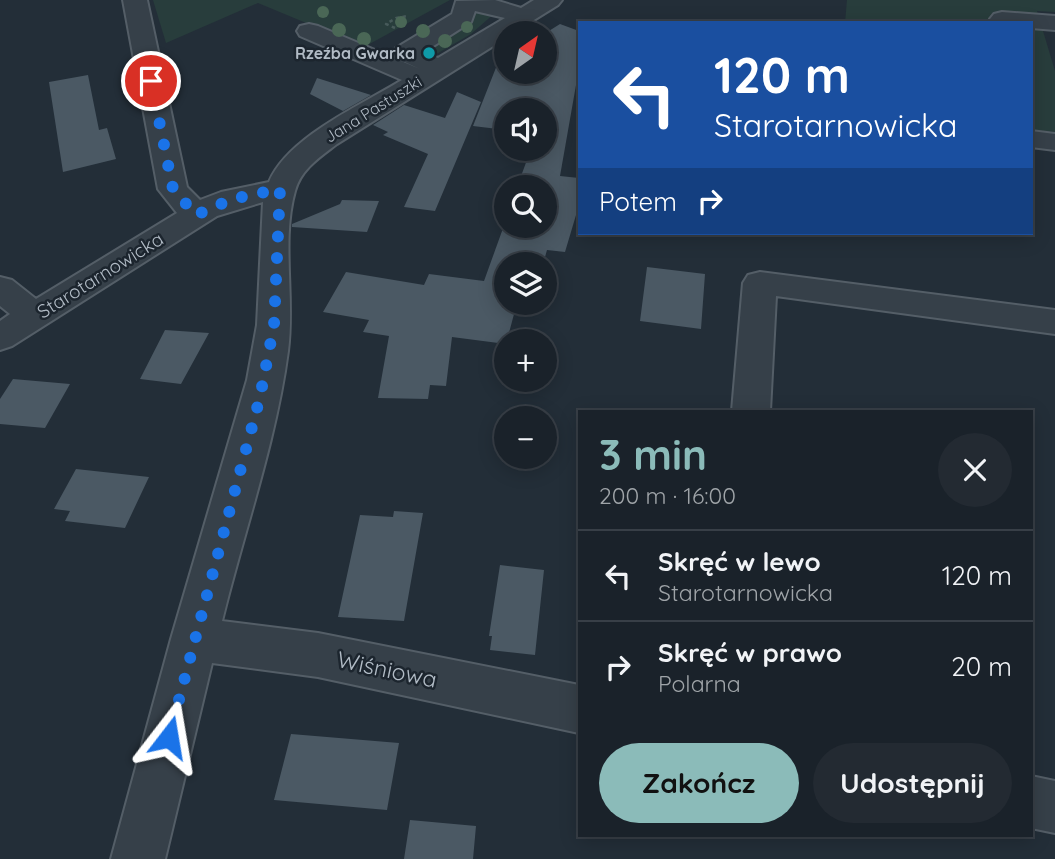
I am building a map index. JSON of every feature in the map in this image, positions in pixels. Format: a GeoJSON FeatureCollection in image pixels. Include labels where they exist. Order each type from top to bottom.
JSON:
{"type":"FeatureCollection","features":[{"type":"Feature","properties":{"kind":"street"},"geometry":{"type":"LineString","coordinates":[[135,0],[173,189],[196,215]]}},
{"type":"Feature","properties":{"kind":"street"},"geometry":{"type":"LineString","coordinates":[[429,74],[405,53],[463,17],[467,3],[473,0],[487,1],[523,16]]}},
{"type":"Feature","properties":{"kind":"street","name":"Jana Pastuszki"},"geometry":{"type":"LineString","coordinates":[[280,189],[286,177],[310,150],[550,0]]}},
{"type":"Feature","properties":{"kind":"street"},"geometry":{"type":"LineString","coordinates":[[1002,19],[1028,21]]}},
{"type":"Feature","properties":{"kind":"street"},"geometry":{"type":"LineString","coordinates":[[1033,21],[1055,23]]}},
{"type":"Feature","properties":{"kind":"street"},"geometry":{"type":"LineString","coordinates":[[309,31],[355,51],[429,74]]}},
{"type":"Feature","properties":{"kind":"street"},"geometry":{"type":"LineString","coordinates":[[329,66],[355,51]]}},
{"type":"Feature","properties":{"kind":"street"},"geometry":{"type":"LineString","coordinates":[[1033,139],[1055,142]]}},
{"type":"Feature","properties":{"kind":"street"},"geometry":{"type":"LineString","coordinates":[[138,859],[260,397],[274,325],[280,189]]}},
{"type":"Feature","properties":{"kind":"street","name":"Starotarnowicka"},"geometry":{"type":"LineString","coordinates":[[0,337],[196,215],[232,199],[280,189]]}},
{"type":"Feature","properties":{"kind":"street"},"geometry":{"type":"LineString","coordinates":[[751,410],[760,283],[1055,322]]}},
{"type":"Feature","properties":{"kind":"street"},"geometry":{"type":"LineString","coordinates":[[0,288],[34,315]]}},
{"type":"Feature","properties":{"kind":"street","name":"Wiśniowa"},"geometry":{"type":"LineString","coordinates":[[194,639],[318,655],[578,709]]}},
{"type":"Feature","properties":{"kind":"street"},"geometry":{"type":"LineString","coordinates":[[1033,802],[1055,807]]}},
{"type":"Feature","properties":{"kind":"green space"},"geometry":{"type":"Polygon","coordinates":[[[153,0],[450,0],[364,47],[258,3],[166,43],[153,0]]]}},
{"type":"Feature","properties":{"kind":"green space"},"geometry":{"type":"Polygon","coordinates":[[[847,0],[1055,0],[1055,12],[1037,11],[1055,71],[1055,132],[1033,130],[1033,21],[845,21],[847,0]]]}},
{"type":"Feature","properties":{"kind":"green space"},"geometry":{"type":"Polygon","coordinates":[[[469,8],[496,12],[471,34],[426,60],[417,49],[469,8]]]}},
{"type":"Feature","properties":{"kind":"building"},"geometry":{"type":"Polygon","coordinates":[[[560,24],[578,31],[578,74],[560,176],[578,178],[578,208],[565,252],[494,252],[500,238],[557,238],[557,175],[521,175],[527,161],[557,161],[557,98],[494,98],[494,129],[473,126],[494,73],[494,84],[557,84],[557,26],[560,24]]]}},
{"type":"Feature","properties":{"kind":"building"},"geometry":{"type":"Polygon","coordinates":[[[88,75],[99,130],[107,128],[116,159],[63,172],[49,82],[88,75]]]}},
{"type":"Feature","properties":{"kind":"building"},"geometry":{"type":"Polygon","coordinates":[[[317,78],[371,95],[343,111],[310,94],[317,78]]]}},
{"type":"Feature","properties":{"kind":"building"},"geometry":{"type":"Polygon","coordinates":[[[457,92],[481,102],[435,211],[404,207],[428,154],[383,135],[388,132],[373,125],[404,105],[445,118],[457,92]]]}},
{"type":"Feature","properties":{"kind":"building"},"geometry":{"type":"Polygon","coordinates":[[[342,200],[379,201],[367,232],[292,227],[292,224],[340,204],[342,200]]]}},
{"type":"Feature","properties":{"kind":"building"},"geometry":{"type":"Polygon","coordinates":[[[494,253],[494,315],[514,315],[510,329],[494,329],[494,342],[452,337],[446,386],[430,385],[428,399],[378,398],[389,336],[363,332],[369,320],[323,312],[346,272],[424,285],[429,274],[484,281],[494,253]]]}},
{"type":"Feature","properties":{"kind":"building"},"geometry":{"type":"Polygon","coordinates":[[[647,267],[705,274],[701,329],[640,321],[647,267]]]}},
{"type":"Feature","properties":{"kind":"building"},"geometry":{"type":"Polygon","coordinates":[[[165,330],[209,333],[181,384],[140,379],[165,330]]]}},
{"type":"Feature","properties":{"kind":"building"},"geometry":{"type":"Polygon","coordinates":[[[13,379],[70,384],[45,428],[0,424],[0,399],[13,379]]]}},
{"type":"Feature","properties":{"kind":"building"},"geometry":{"type":"Polygon","coordinates":[[[76,469],[149,477],[125,528],[65,521],[70,511],[54,509],[76,469]]]}},
{"type":"Feature","properties":{"kind":"building"},"geometry":{"type":"Polygon","coordinates":[[[394,511],[423,513],[404,621],[338,617],[360,515],[393,517],[394,511]]]}},
{"type":"Feature","properties":{"kind":"building"},"geometry":{"type":"Polygon","coordinates":[[[500,565],[544,570],[535,655],[490,650],[492,636],[489,636],[500,565]]]}},
{"type":"Feature","properties":{"kind":"building"},"geometry":{"type":"Polygon","coordinates":[[[291,734],[399,743],[387,810],[274,800],[291,734]]]}},
{"type":"Feature","properties":{"kind":"building"},"geometry":{"type":"Polygon","coordinates":[[[410,820],[476,826],[473,859],[404,859],[410,820]]]}},
{"type":"Feature","properties":{"kind":"place","name":"Rzeźba Gwarka"},"geometry":{"type":"Point","coordinates":[429,53]}},
{"type":"Feature","properties":{"kind":"route"},"geometry":{"type":"LineString","coordinates":[[151,81],[173,189],[196,215],[232,199],[280,189],[274,325],[260,397],[169,737]]}}]}
